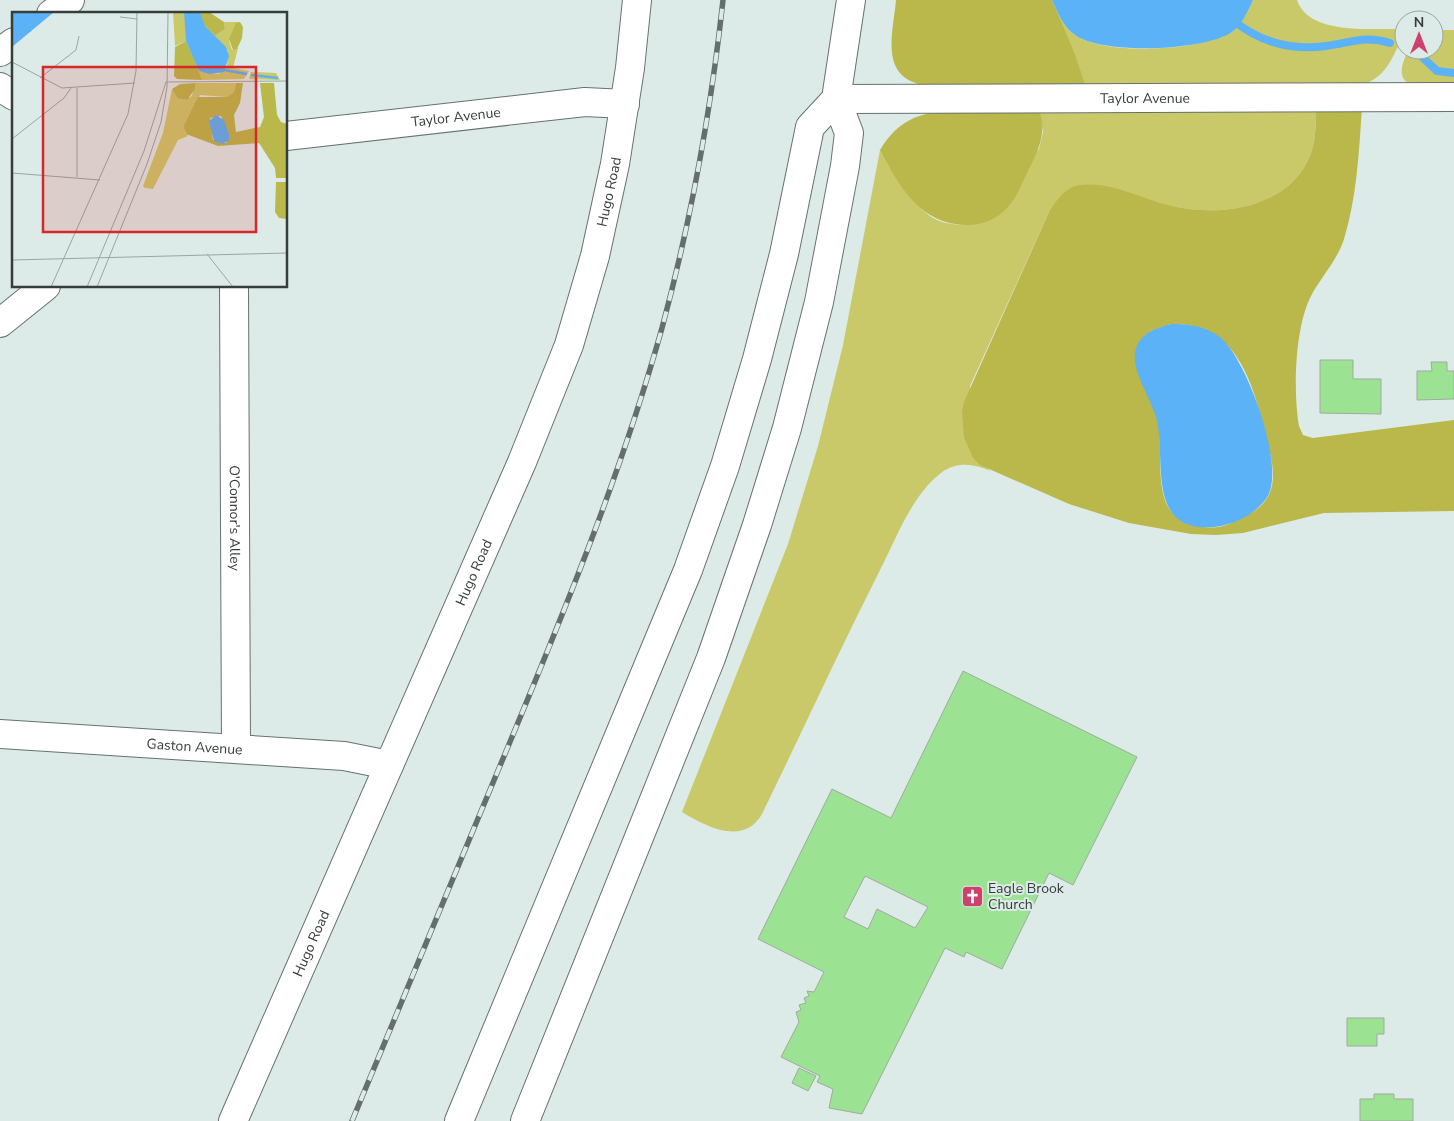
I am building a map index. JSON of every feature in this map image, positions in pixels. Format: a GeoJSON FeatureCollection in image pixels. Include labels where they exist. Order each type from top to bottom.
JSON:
{"type":"FeatureCollection","features":[{"type":"Feature","properties":{"kind":"street"},"geometry":{"type":"LineString","coordinates":[[54,12],[70,0]]}},
{"type":"Feature","properties":{"kind":"street","name":"Hugo Road"},"geometry":{"type":"LineString","coordinates":[[233,1121],[564,361],[599,239],[625,104],[637,0]]}},
{"type":"Feature","properties":{"kind":"street"},"geometry":{"type":"LineString","coordinates":[[525,1121],[711,658],[755,533],[785,434],[819,302],[850,133],[836,99],[850,0]]}},
{"type":"Feature","properties":{"kind":"street"},"geometry":{"type":"LineString","coordinates":[[0,52],[12,43]]}},
{"type":"Feature","properties":{"kind":"street"},"geometry":{"type":"LineString","coordinates":[[0,88],[12,95]]}},
{"type":"Feature","properties":{"kind":"street","name":"Taylor Avenue"},"geometry":{"type":"LineString","coordinates":[[836,99],[1454,97]]}},
{"type":"Feature","properties":{"kind":"street"},"geometry":{"type":"LineString","coordinates":[[459,1121],[667,624],[698,544],[728,457],[757,359],[784,254],[810,127],[836,99]]}},
{"type":"Feature","properties":{"kind":"street","name":"Taylor Avenue"},"geometry":{"type":"LineString","coordinates":[[288,136],[585,102],[625,104]]}},
{"type":"Feature","properties":{"kind":"street"},"geometry":{"type":"LineString","coordinates":[[0,323],[44,288]]}},
{"type":"Feature","properties":{"kind":"street","name":"O'Connor's Alley"},"geometry":{"type":"LineString","coordinates":[[234,288],[236,750]]}},
{"type":"Feature","properties":{"kind":"street","name":"Gaston Avenue"},"geometry":{"type":"LineString","coordinates":[[0,734],[344,756],[389,765]]}},
{"type":"Feature","properties":{"kind":"shaded area"},"geometry":{"type":"Polygon","coordinates":[[[896,0],[1052,0],[1074,52],[1086,87],[923,85],[909,80],[900,73],[894,63],[892,52],[896,0]]]}},
{"type":"Feature","properties":{"kind":"shaded area"},"geometry":{"type":"Polygon","coordinates":[[[1052,0],[1064,24],[1075,35],[1089,42],[1130,48],[1177,47],[1218,38],[1232,32],[1239,26],[1253,0],[1297,0],[1304,12],[1314,20],[1328,25],[1343,28],[1394,29],[1393,57],[1377,77],[1361,85],[1086,87],[1052,0]]]}},
{"type":"Feature","properties":{"kind":"shaded area"},"geometry":{"type":"Polygon","coordinates":[[[1444,30],[1454,30],[1454,87],[1412,85],[1407,82],[1402,74],[1405,60],[1444,60],[1444,30]]]}},
{"type":"Feature","properties":{"kind":"shaded area"},"geometry":{"type":"Polygon","coordinates":[[[1362,107],[1355,190],[1344,239],[1337,255],[1310,298],[1301,326],[1296,379],[1299,426],[1303,435],[1313,438],[1454,420],[1454,511],[1324,513],[1243,533],[1191,534],[1129,523],[1069,504],[980,465],[973,458],[964,437],[962,412],[964,402],[1049,212],[1062,195],[1075,186],[1092,185],[1105,186],[1165,204],[1196,210],[1216,210],[1255,204],[1273,196],[1289,185],[1302,171],[1313,148],[1316,108],[1362,107]],[[1171,324],[1151,331],[1135,354],[1136,362],[1157,418],[1161,480],[1169,508],[1178,518],[1192,525],[1206,527],[1225,526],[1259,508],[1267,498],[1272,485],[1272,464],[1255,396],[1248,377],[1238,359],[1227,345],[1212,333],[1193,326],[1171,324]]]}},
{"type":"Feature","properties":{"kind":"shaded area"},"geometry":{"type":"Polygon","coordinates":[[[1316,108],[1313,148],[1302,171],[1289,185],[1273,196],[1255,204],[1215,210],[1195,210],[1176,207],[1113,189],[1091,185],[1049,212],[970,386],[973,458],[991,471],[966,465],[947,469],[931,482],[913,505],[899,530],[762,814],[754,824],[745,829],[724,831],[713,828],[682,812],[788,544],[818,446],[843,345],[880,150],[901,186],[922,210],[937,220],[960,225],[1039,149],[1043,132],[1039,109],[1316,108]]]}},
{"type":"Feature","properties":{"kind":"shaded area"},"geometry":{"type":"Polygon","coordinates":[[[1039,109],[1042,126],[1041,141],[1019,190],[1004,211],[994,218],[979,224],[951,223],[924,211],[904,190],[880,150],[899,127],[909,120],[920,116],[958,110],[1039,109]]]}},
{"type":"Feature","properties":{"kind":"water"},"geometry":{"type":"Polygon","coordinates":[[[1052,0],[1253,0],[1242,22],[1236,29],[1219,38],[1178,47],[1129,48],[1107,46],[1075,35],[1061,19],[1052,0]]]}},
{"type":"Feature","properties":{"kind":"water"},"geometry":{"type":"Polygon","coordinates":[[[1171,324],[1197,326],[1221,338],[1242,368],[1262,416],[1272,465],[1271,485],[1266,499],[1256,510],[1229,524],[1214,527],[1192,526],[1178,519],[1168,507],[1163,492],[1157,421],[1135,364],[1135,354],[1137,346],[1143,337],[1156,329],[1171,324]]]}},
{"type":"Feature","properties":{"kind":"building"},"geometry":{"type":"Polygon","coordinates":[[[1320,360],[1353,360],[1353,379],[1381,379],[1381,414],[1320,413],[1320,360]]]}},
{"type":"Feature","properties":{"kind":"building"},"geometry":{"type":"Polygon","coordinates":[[[1431,362],[1447,362],[1447,371],[1454,371],[1454,399],[1417,400],[1417,371],[1432,371],[1431,362]]]}},
{"type":"Feature","properties":{"kind":"building","name":"Eagle Brook Church"},"geometry":{"type":"Polygon","coordinates":[[[963,671],[1137,757],[1073,885],[1049,873],[1002,969],[966,952],[964,957],[945,948],[862,1114],[829,1108],[833,1089],[817,1082],[820,1076],[781,1057],[799,1022],[796,1012],[801,1010],[799,1005],[806,1003],[804,998],[809,996],[807,991],[814,992],[824,972],[758,939],[832,789],[891,818],[963,671]],[[865,876],[844,917],[868,929],[877,909],[915,928],[928,907],[865,876]]]}},
{"type":"Feature","properties":{"kind":"building"},"geometry":{"type":"Polygon","coordinates":[[[1347,1018],[1384,1018],[1384,1034],[1377,1034],[1377,1046],[1347,1046],[1347,1018]]]}},
{"type":"Feature","properties":{"kind":"building"},"geometry":{"type":"Polygon","coordinates":[[[799,1068],[816,1076],[808,1091],[792,1083],[799,1068]]]}},
{"type":"Feature","properties":{"kind":"building"},"geometry":{"type":"Polygon","coordinates":[[[1374,1094],[1394,1094],[1394,1099],[1413,1099],[1413,1121],[1360,1121],[1360,1099],[1374,1099],[1374,1094]]]}},
{"type":"Feature","properties":{"kind":"waterway"},"geometry":{"type":"LineString","coordinates":[[1233,20],[1254,34],[1288,46],[1326,46],[1358,40],[1390,43]]}},
{"type":"Feature","properties":{"kind":"waterway"},"geometry":{"type":"LineString","coordinates":[[1425,60],[1437,71],[1454,73]]}},
{"type":"Feature","properties":{"kind":"railway"},"geometry":{"type":"LineString","coordinates":[[352,1121],[557,627],[596,529],[631,429],[662,328],[691,206],[706,124],[723,0]]}},
{"type":"Feature","properties":{"kind":"place","name":"Eagle Brook Church"},"geometry":{"type":"Point","coordinates":[972,896]}}]}
